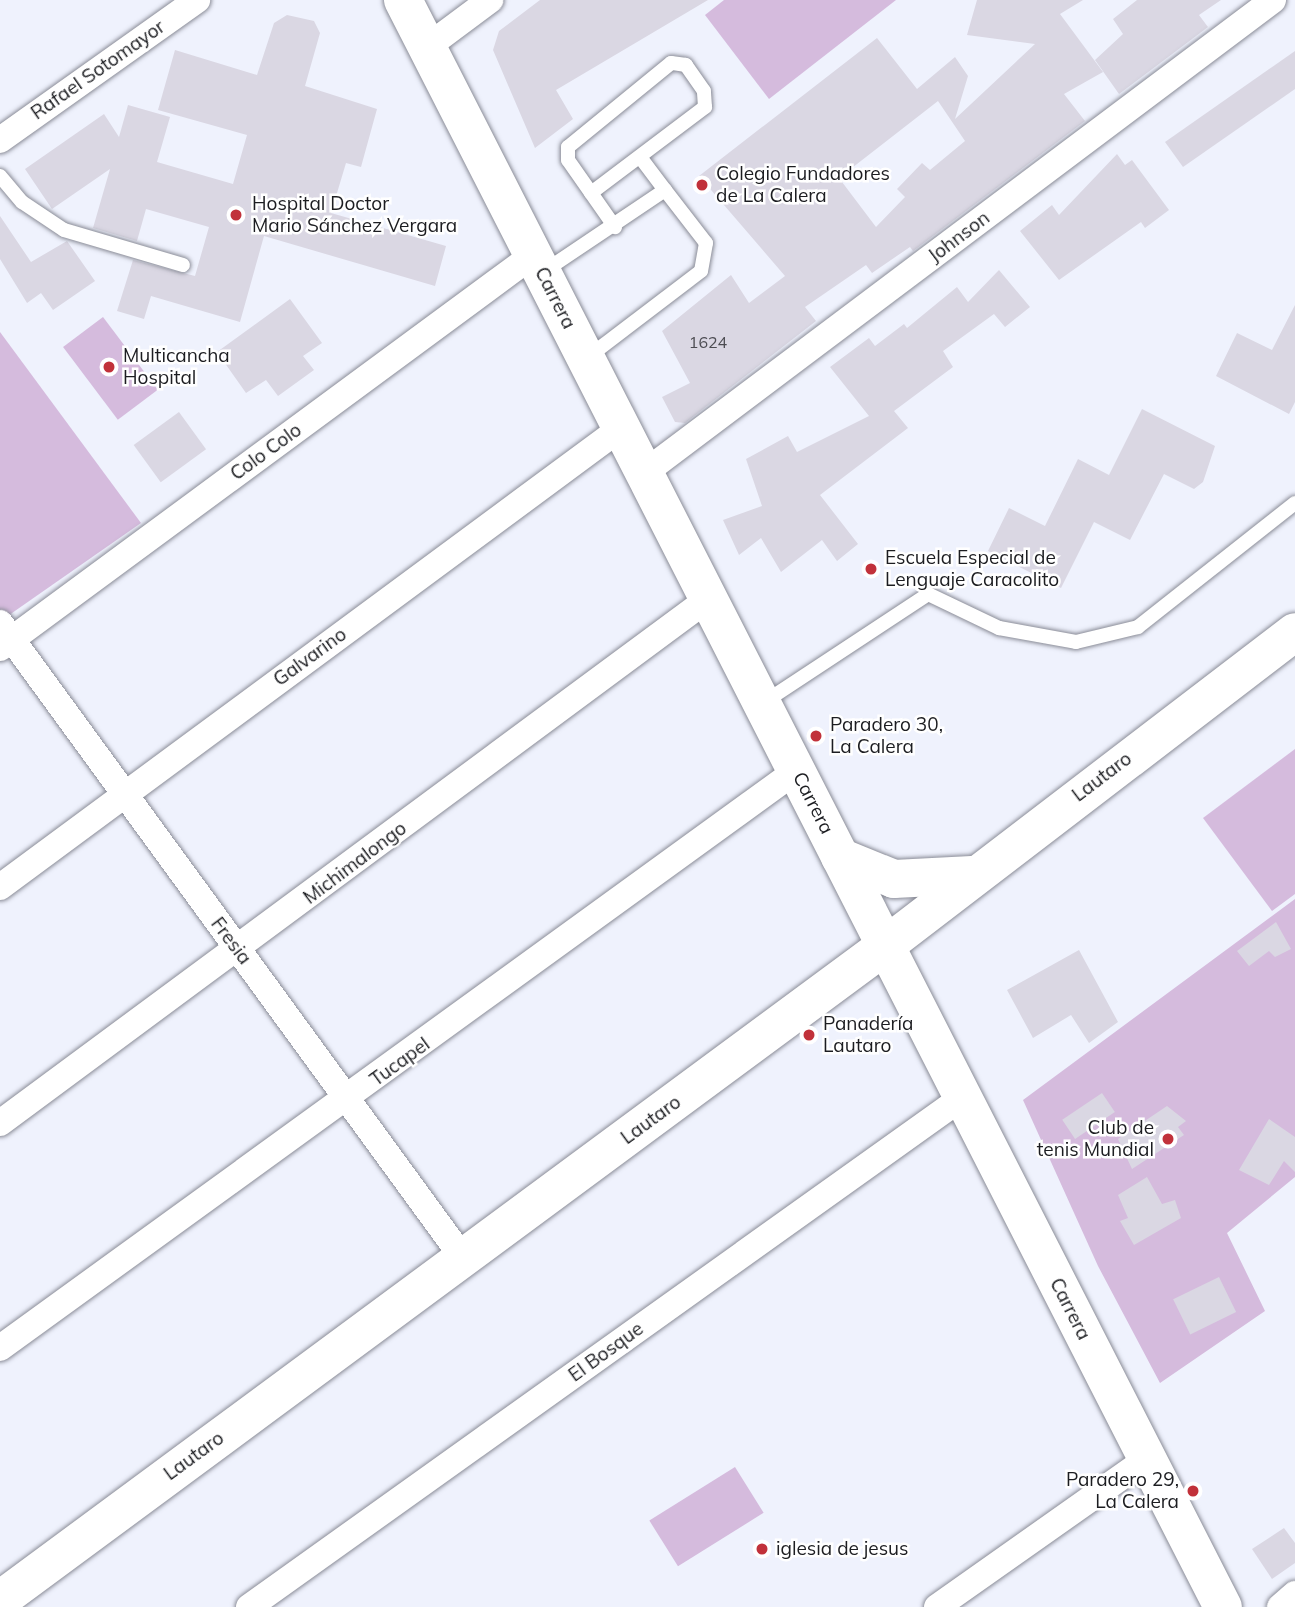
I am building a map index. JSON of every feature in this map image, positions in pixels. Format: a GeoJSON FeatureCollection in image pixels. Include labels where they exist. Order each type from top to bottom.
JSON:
{"type":"FeatureCollection","features":[{"type":"Feature","properties":{"kind":"main road","name":"Carrera"},"geometry":{"type":"LineString","coordinates":[[403,0],[1223,1607]]}},
{"type":"Feature","properties":{"kind":"main road","name":"Lautaro"},"geometry":{"type":"LineString","coordinates":[[0,1600],[885,946],[971,875],[1295,632]]}},
{"type":"Feature","properties":{"kind":"main road"},"geometry":{"type":"LineString","coordinates":[[840,857],[894,879],[971,875]]}},
{"type":"Feature","properties":{"kind":"street","name":"Rafael Sotomayor"},"geometry":{"type":"LineString","coordinates":[[0,140],[197,0]]}},
{"type":"Feature","properties":{"kind":"street"},"geometry":{"type":"LineString","coordinates":[[427,47],[490,0]]}},
{"type":"Feature","properties":{"kind":"street","name":"Johnson"},"geometry":{"type":"LineString","coordinates":[[644,473],[1273,0]]}},
{"type":"Feature","properties":{"kind":"street","name":"Colo Colo"},"geometry":{"type":"LineString","coordinates":[[4,637],[537,264]]}},
{"type":"Feature","properties":{"kind":"street","name":"Galvarino"},"geometry":{"type":"LineString","coordinates":[[0,887],[621,428]]}},
{"type":"Feature","properties":{"kind":"street","name":"Michimalongo"},"geometry":{"type":"LineString","coordinates":[[0,1123],[238,950],[708,599]]}},
{"type":"Feature","properties":{"kind":"street","name":"Fresia"},"geometry":{"type":"LineString","coordinates":[[4,637],[349,1099],[463,1258]]}},
{"type":"Feature","properties":{"kind":"street","name":"Tucapel"},"geometry":{"type":"LineString","coordinates":[[0,1348],[349,1099],[796,771]]}},
{"type":"Feature","properties":{"kind":"street","name":"El Bosque"},"geometry":{"type":"LineString","coordinates":[[249,1607],[963,1097]]}},
{"type":"Feature","properties":{"kind":"street"},"geometry":{"type":"LineString","coordinates":[[937,1607],[1147,1459]]}},
{"type":"Feature","properties":{"kind":"street"},"geometry":{"type":"LineString","coordinates":[[1280,1607],[1295,1594]]}},
{"type":"Feature","properties":{"kind":"lane"},"geometry":{"type":"LineString","coordinates":[[591,193],[705,107],[704,91],[686,65],[671,63],[568,146],[568,160],[591,193],[615,227]]}},
{"type":"Feature","properties":{"kind":"lane"},"geometry":{"type":"LineString","coordinates":[[586,359],[701,271],[706,243],[640,157]]}},
{"type":"Feature","properties":{"kind":"lane"},"geometry":{"type":"LineString","coordinates":[[0,176],[22,202],[64,230],[183,265]]}},
{"type":"Feature","properties":{"kind":"lane"},"geometry":{"type":"LineString","coordinates":[[537,264],[615,227],[665,190]]}},
{"type":"Feature","properties":{"kind":"lane"},"geometry":{"type":"LineString","coordinates":[[762,704],[928,594],[999,628],[1076,642],[1138,627],[1295,503]]}},
{"type":"Feature","properties":{"kind":"shaded area"},"geometry":{"type":"Polygon","coordinates":[[[724,0],[896,0],[769,99],[705,15],[724,0]]]}},
{"type":"Feature","properties":{"kind":"shaded area","name":"Multicancha Hospital"},"geometry":{"type":"Polygon","coordinates":[[[103,317],[158,390],[118,420],[63,347],[103,317]]]}},
{"type":"Feature","properties":{"kind":"shaded area"},"geometry":{"type":"Polygon","coordinates":[[[0,332],[141,523],[2,620],[0,617],[0,332]]]}},
{"type":"Feature","properties":{"kind":"shaded area"},"geometry":{"type":"Polygon","coordinates":[[[1295,749],[1295,894],[1272,911],[1203,818],[1295,749]]]}},
{"type":"Feature","properties":{"kind":"shaded area","name":"Club de tenis Mundial"},"geometry":{"type":"Polygon","coordinates":[[[1295,899],[1295,1177],[1227,1233],[1265,1311],[1160,1383],[1098,1266],[1023,1100],[1295,899]]]}},
{"type":"Feature","properties":{"kind":"shaded area"},"geometry":{"type":"Polygon","coordinates":[[[735,1467],[764,1513],[678,1566],[649,1521],[735,1467]]]}},
{"type":"Feature","properties":{"kind":"building"},"geometry":{"type":"Polygon","coordinates":[[[540,0],[708,0],[556,90],[573,119],[535,148],[493,50],[499,31],[540,0]]]}},
{"type":"Feature","properties":{"kind":"building"},"geometry":{"type":"Polygon","coordinates":[[[977,0],[1083,0],[1060,14],[1103,72],[1064,94],[1085,121],[913,251],[910,247],[872,273],[866,265],[805,307],[816,321],[685,423],[675,422],[662,397],[690,383],[662,331],[731,275],[749,303],[785,276],[699,176],[877,38],[917,89],[955,57],[968,76],[955,119],[1035,44],[967,35],[977,0]],[[938,101],[839,178],[876,227],[905,197],[897,189],[922,163],[930,170],[965,141],[938,101]]]}},
{"type":"Feature","properties":{"kind":"building"},"geometry":{"type":"Polygon","coordinates":[[[1137,0],[1221,0],[1199,15],[1208,27],[1119,94],[1095,60],[1123,34],[1113,19],[1137,0]]]}},
{"type":"Feature","properties":{"kind":"building"},"geometry":{"type":"Polygon","coordinates":[[[287,15],[314,21],[320,33],[305,86],[377,109],[361,167],[346,163],[331,213],[446,246],[435,286],[264,236],[240,322],[151,296],[144,319],[117,311],[133,260],[195,276],[209,227],[146,209],[137,241],[93,228],[110,169],[52,209],[25,169],[104,114],[119,137],[128,105],[170,117],[157,162],[233,184],[247,135],[158,110],[175,50],[257,75],[274,23],[287,15]]]}},
{"type":"Feature","properties":{"kind":"building"},"geometry":{"type":"Polygon","coordinates":[[[1295,51],[1295,89],[1183,167],[1165,142],[1295,51]]]}},
{"type":"Feature","properties":{"kind":"building"},"geometry":{"type":"Polygon","coordinates":[[[1117,154],[1125,165],[1132,160],[1169,210],[1145,228],[1141,222],[1059,280],[1020,231],[1052,205],[1059,215],[1117,154]]]}},
{"type":"Feature","properties":{"kind":"building"},"geometry":{"type":"Polygon","coordinates":[[[0,216],[31,262],[67,241],[95,281],[53,310],[41,293],[27,303],[0,259],[0,216]]]}},
{"type":"Feature","properties":{"kind":"building"},"geometry":{"type":"Polygon","coordinates":[[[999,270],[1030,307],[1005,327],[994,314],[943,351],[953,367],[894,411],[908,428],[820,495],[858,544],[837,561],[822,540],[781,572],[761,538],[739,555],[723,520],[762,506],[746,459],[788,436],[797,452],[869,416],[830,367],[869,338],[875,346],[904,324],[907,328],[957,287],[968,302],[999,270]]]}},
{"type":"Feature","properties":{"kind":"building"},"geometry":{"type":"Polygon","coordinates":[[[290,299],[322,343],[303,356],[314,370],[278,396],[266,380],[246,393],[217,352],[290,299]]]}},
{"type":"Feature","properties":{"kind":"building"},"geometry":{"type":"Polygon","coordinates":[[[1295,305],[1295,402],[1289,414],[1216,376],[1237,333],[1272,350],[1295,305]]]}},
{"type":"Feature","properties":{"kind":"building"},"geometry":{"type":"Polygon","coordinates":[[[1142,409],[1215,446],[1203,482],[1194,489],[1164,474],[1130,540],[1094,522],[1061,588],[988,551],[1009,508],[1045,526],[1078,459],[1109,475],[1142,409]]]}},
{"type":"Feature","properties":{"kind":"building"},"geometry":{"type":"Polygon","coordinates":[[[179,412],[206,449],[161,482],[134,445],[179,412]]]}},
{"type":"Feature","properties":{"kind":"building"},"geometry":{"type":"Polygon","coordinates":[[[1276,922],[1291,949],[1275,957],[1269,951],[1249,966],[1237,951],[1276,922]]]}},
{"type":"Feature","properties":{"kind":"building"},"geometry":{"type":"Polygon","coordinates":[[[1079,950],[1118,1022],[1089,1043],[1071,1015],[1033,1038],[1007,990],[1079,950]]]}},
{"type":"Feature","properties":{"kind":"building"},"geometry":{"type":"Polygon","coordinates":[[[1102,1093],[1115,1112],[1075,1139],[1062,1120],[1102,1093]]]}},
{"type":"Feature","properties":{"kind":"building"},"geometry":{"type":"Polygon","coordinates":[[[1167,1106],[1186,1121],[1178,1127],[1184,1135],[1132,1169],[1118,1139],[1167,1106]]]}},
{"type":"Feature","properties":{"kind":"building"},"geometry":{"type":"Polygon","coordinates":[[[1269,1119],[1295,1137],[1295,1172],[1284,1161],[1269,1185],[1239,1170],[1269,1119]]]}},
{"type":"Feature","properties":{"kind":"building"},"geometry":{"type":"Polygon","coordinates":[[[1147,1177],[1162,1204],[1175,1200],[1181,1218],[1134,1245],[1120,1221],[1128,1218],[1118,1195],[1147,1177]]]}},
{"type":"Feature","properties":{"kind":"building"},"geometry":{"type":"Polygon","coordinates":[[[1219,1277],[1236,1312],[1190,1334],[1173,1299],[1219,1277]]]}},
{"type":"Feature","properties":{"kind":"building"},"geometry":{"type":"Polygon","coordinates":[[[1284,1528],[1295,1543],[1295,1563],[1272,1579],[1252,1549],[1284,1528]]]}},
{"type":"Feature","properties":{"kind":"place","name":"Colegio Fundadores de La Calera"},"geometry":{"type":"Point","coordinates":[702,185]}},
{"type":"Feature","properties":{"kind":"place","name":"Hospital Doctor Mario Sánchez Vergara"},"geometry":{"type":"Point","coordinates":[236,215]}},
{"type":"Feature","properties":{"kind":"place","name":"Multicancha Hospital"},"geometry":{"type":"Point","coordinates":[109,367]}},
{"type":"Feature","properties":{"kind":"place","name":"Escuela Especial de Lenguaje Caracolito"},"geometry":{"type":"Point","coordinates":[871,569]}},
{"type":"Feature","properties":{"kind":"place","name":"Paradero 30, La Calera"},"geometry":{"type":"Point","coordinates":[816,736]}},
{"type":"Feature","properties":{"kind":"place","name":"Panadería Lautaro"},"geometry":{"type":"Point","coordinates":[809,1035]}},
{"type":"Feature","properties":{"kind":"place","name":"Club de tenis Mundial"},"geometry":{"type":"Point","coordinates":[1168,1139]}},
{"type":"Feature","properties":{"kind":"place","name":"Paradero 29, La Calera"},"geometry":{"type":"Point","coordinates":[1193,1491]}},
{"type":"Feature","properties":{"kind":"place","name":"iglesia de jesus"},"geometry":{"type":"Point","coordinates":[762,1549]}}]}
